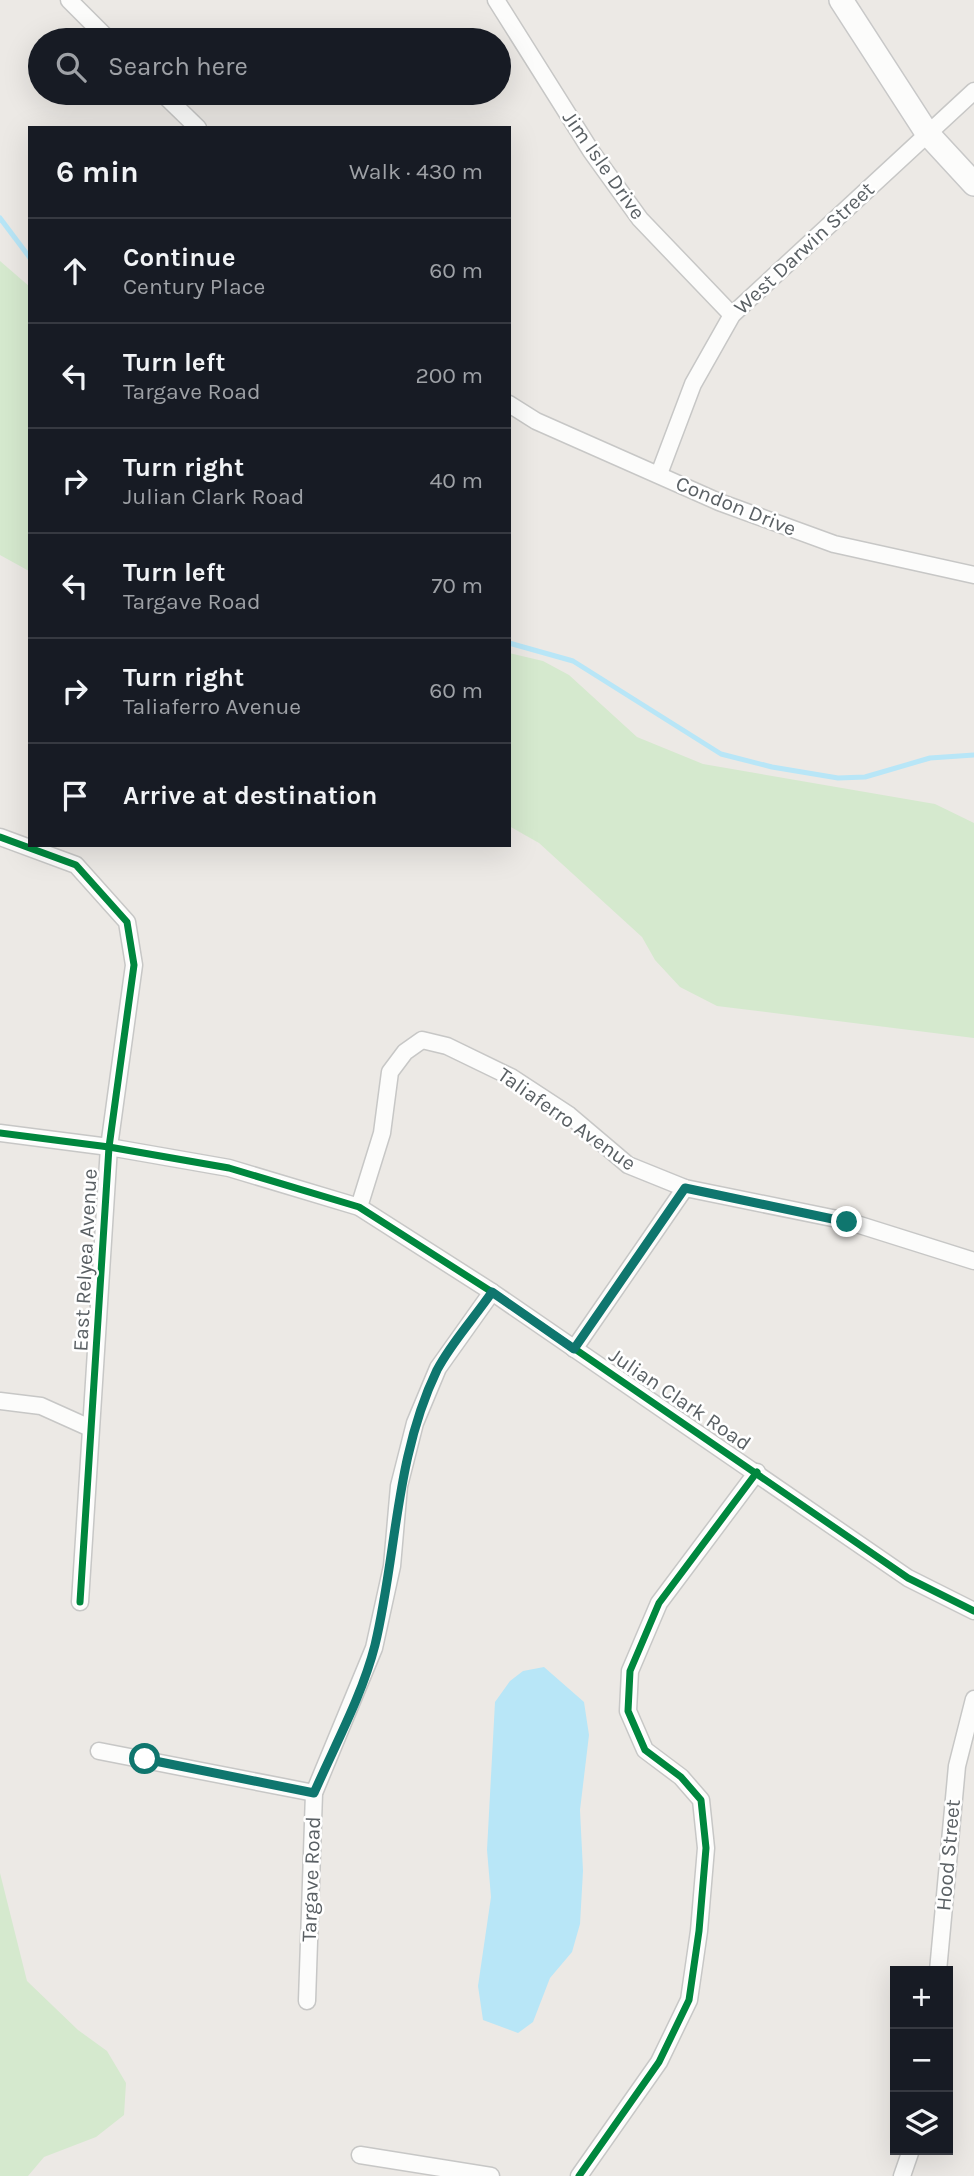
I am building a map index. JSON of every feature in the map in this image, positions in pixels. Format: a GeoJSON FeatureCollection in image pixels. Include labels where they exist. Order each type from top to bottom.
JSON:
{"type":"FeatureCollection","features":[{"type":"Feature","properties":{"kind":"street"},"geometry":{"type":"LineString","coordinates":[[70,0],[97,28]]}},
{"type":"Feature","properties":{"kind":"street","name":"Jim Isle Drive"},"geometry":{"type":"LineString","coordinates":[[496,0],[591,151],[640,219],[732,315]]}},
{"type":"Feature","properties":{"kind":"street"},"geometry":{"type":"LineString","coordinates":[[841,0],[927,133],[974,184]]}},
{"type":"Feature","properties":{"kind":"street","name":"West Darwin Street"},"geometry":{"type":"LineString","coordinates":[[659,474],[693,384],[732,315],[974,90]]}},
{"type":"Feature","properties":{"kind":"street"},"geometry":{"type":"LineString","coordinates":[[174,105],[196,126]]}},
{"type":"Feature","properties":{"kind":"street","name":"Condon Drive"},"geometry":{"type":"LineString","coordinates":[[511,405],[536,421],[719,502],[834,544],[974,575]]}},
{"type":"Feature","properties":{"kind":"street","name":"East Relyea Avenue"},"geometry":{"type":"LineString","coordinates":[[0,837],[76,865],[127,922],[134,965],[109,1147],[80,1602]]}},
{"type":"Feature","properties":{"kind":"street","name":"Taliaferro Avenue"},"geometry":{"type":"LineString","coordinates":[[359,1207],[382,1133],[390,1072],[405,1052],[422,1040],[447,1046],[511,1077],[569,1115],[628,1165],[685,1188],[847,1222],[974,1261]]}},
{"type":"Feature","properties":{"kind":"street","name":"Julian Clark Road"},"geometry":{"type":"LineString","coordinates":[[0,1133],[109,1147],[229,1168],[359,1207],[492,1292],[908,1578],[974,1611]]}},
{"type":"Feature","properties":{"kind":"street"},"geometry":{"type":"LineString","coordinates":[[574,1349],[685,1188]]}},
{"type":"Feature","properties":{"kind":"street","name":"Targave Road"},"geometry":{"type":"LineString","coordinates":[[307,2001],[314,1793],[374,1648],[392,1566],[399,1486],[415,1423],[438,1368],[492,1292]]}},
{"type":"Feature","properties":{"kind":"street"},"geometry":{"type":"LineString","coordinates":[[0,1402],[41,1406],[90,1428]]}},
{"type":"Feature","properties":{"kind":"street"},"geometry":{"type":"LineString","coordinates":[[579,2176],[659,2063],[689,2000],[699,1931],[706,1848],[701,1800],[681,1777],[645,1750],[628,1711],[630,1671],[659,1603],[757,1472]]}},
{"type":"Feature","properties":{"kind":"street","name":"Hood Street"},"geometry":{"type":"LineString","coordinates":[[938,1966],[957,1766],[974,1699]]}},
{"type":"Feature","properties":{"kind":"street"},"geometry":{"type":"LineString","coordinates":[[99,1751],[314,1793]]}},
{"type":"Feature","properties":{"kind":"street"},"geometry":{"type":"LineString","coordinates":[[360,2155],[491,2176]]}},
{"type":"Feature","properties":{"kind":"street"},"geometry":{"type":"LineString","coordinates":[[902,2176],[909,2155]]}},
{"type":"Feature","properties":{"kind":"green space"},"geometry":{"type":"Polygon","coordinates":[[[0,261],[28,285],[28,570],[0,555],[0,261]]]}},
{"type":"Feature","properties":{"kind":"green space"},"geometry":{"type":"Polygon","coordinates":[[[511,653],[543,661],[569,675],[637,737],[703,764],[935,804],[974,823],[974,1038],[717,1006],[680,987],[655,960],[642,937],[539,843],[511,827],[511,653]]]}},
{"type":"Feature","properties":{"kind":"green space"},"geometry":{"type":"Polygon","coordinates":[[[0,1873],[27,1981],[78,2030],[107,2051],[126,2083],[124,2115],[96,2137],[44,2157],[28,2176],[0,2176],[0,1873]]]}},
{"type":"Feature","properties":{"kind":"water"},"geometry":{"type":"Polygon","coordinates":[[[544,1667],[584,1702],[589,1735],[580,1810],[583,1871],[580,1924],[572,1952],[550,1978],[533,2022],[518,2033],[483,2020],[478,1986],[491,1897],[487,1850],[495,1702],[510,1681],[523,1671],[544,1667]]]}},
{"type":"Feature","properties":{"kind":"waterway"},"geometry":{"type":"LineString","coordinates":[[0,218],[28,255]]}},
{"type":"Feature","properties":{"kind":"waterway"},"geometry":{"type":"LineString","coordinates":[[511,644],[573,661],[721,754],[772,767],[838,778],[865,777],[930,758],[974,755]]}},
{"type":"Feature","properties":{"kind":"cycle path"},"geometry":{"type":"LineString","coordinates":[[0,837],[76,865],[127,922],[134,965],[109,1147],[80,1602]]}},
{"type":"Feature","properties":{"kind":"cycle path"},"geometry":{"type":"LineString","coordinates":[[0,1133],[109,1147],[229,1168],[359,1207],[492,1292],[908,1578],[974,1611]]}},
{"type":"Feature","properties":{"kind":"cycle path"},"geometry":{"type":"LineString","coordinates":[[579,2176],[659,2062],[689,2000],[699,1931],[706,1848],[701,1800],[681,1777],[645,1750],[628,1711],[630,1671],[659,1603],[757,1472]]}},
{"type":"Feature","properties":{"kind":"route"},"geometry":{"type":"LineString","coordinates":[[145,1759],[190,1771],[314,1793],[352,1707],[374,1648],[392,1566],[399,1486],[415,1423],[438,1368],[492,1292],[574,1349],[685,1188],[847,1222]]}}]}
